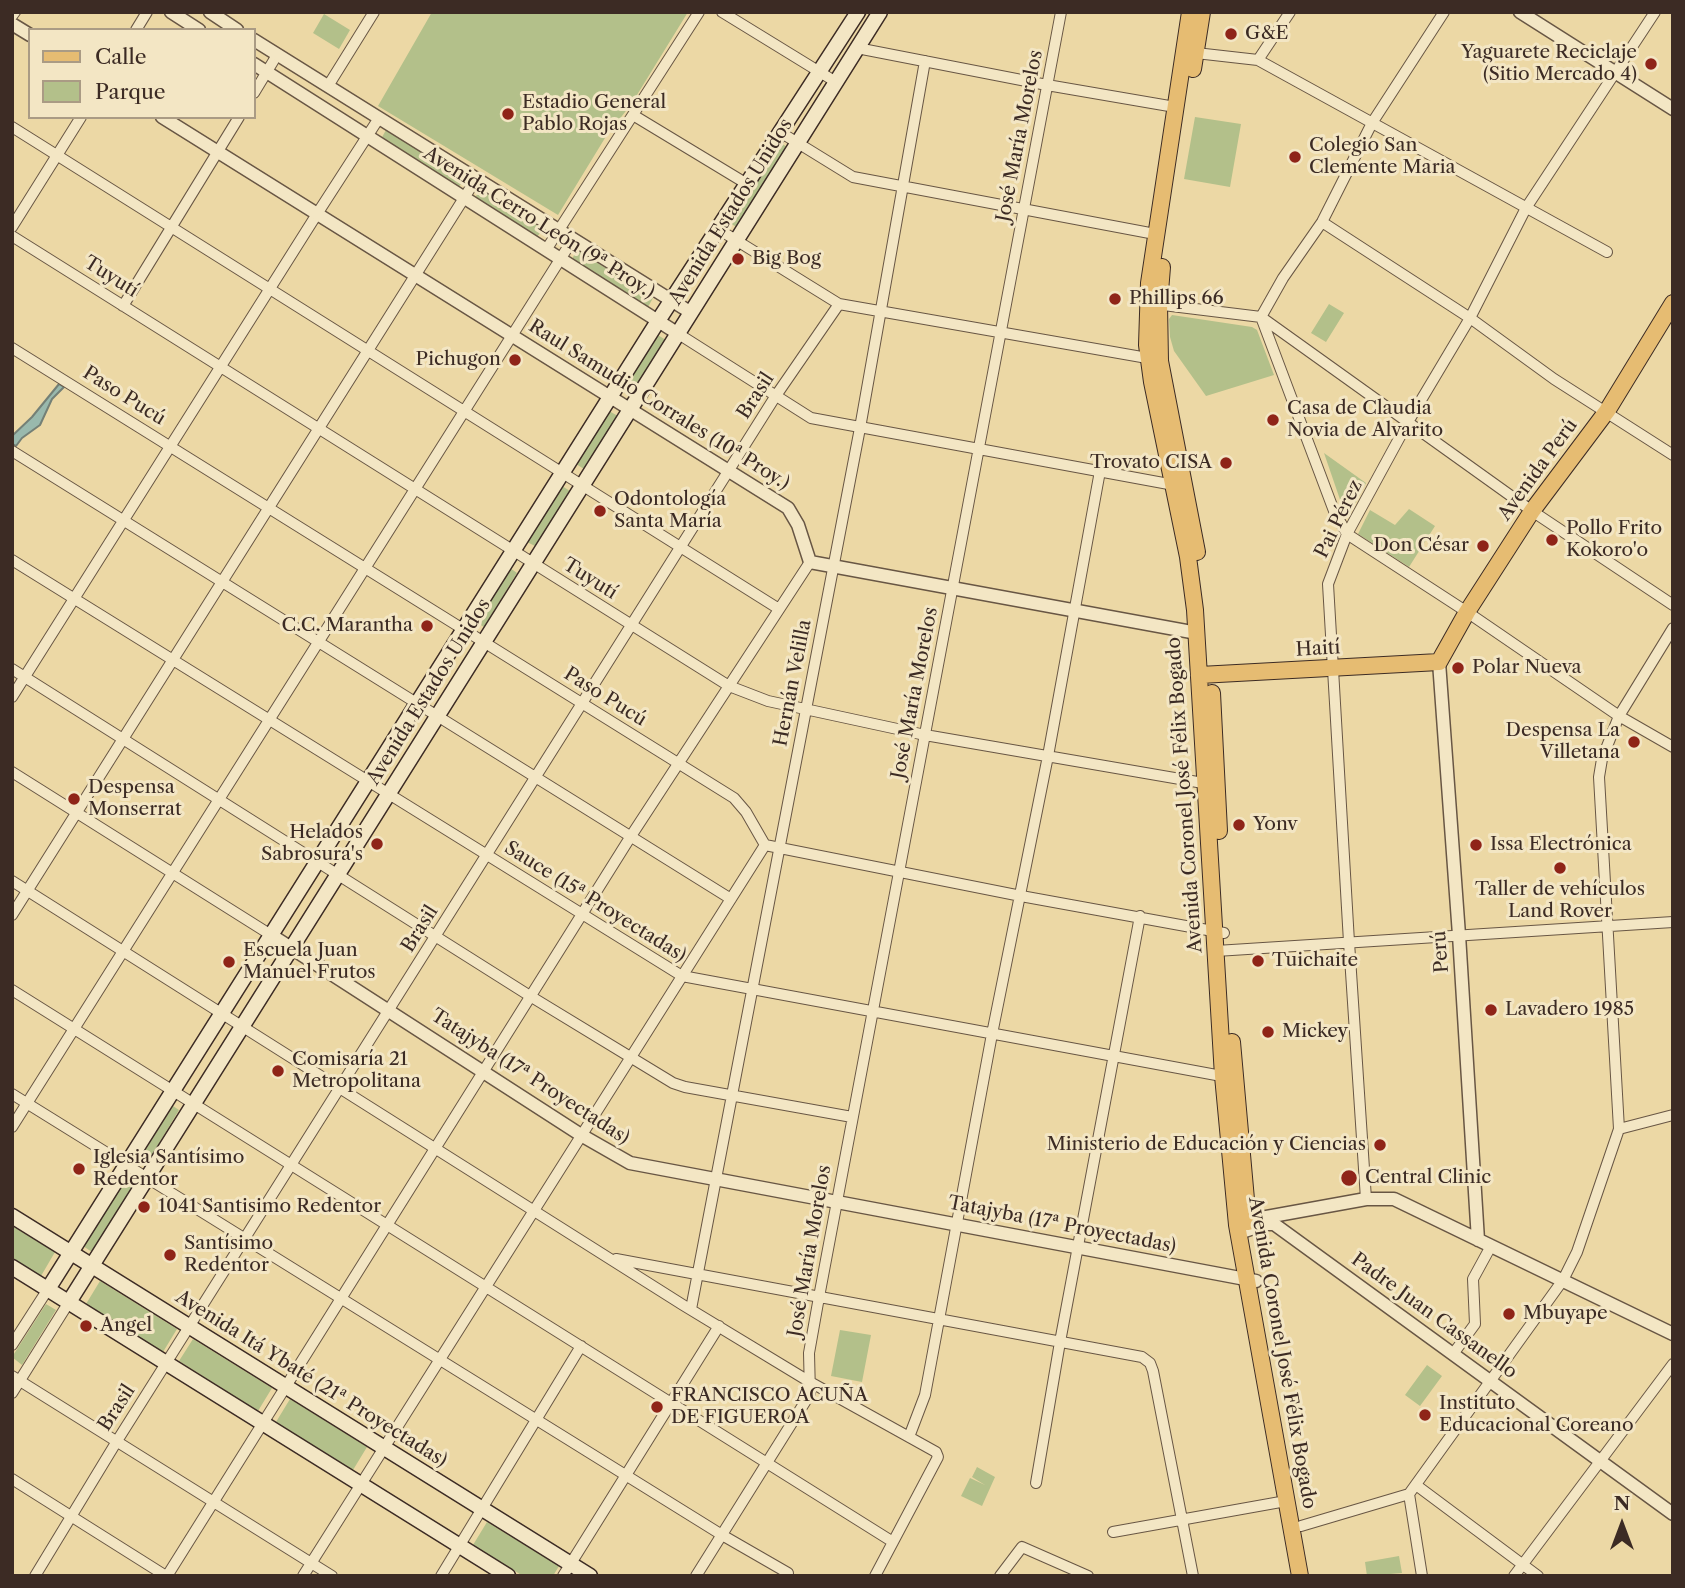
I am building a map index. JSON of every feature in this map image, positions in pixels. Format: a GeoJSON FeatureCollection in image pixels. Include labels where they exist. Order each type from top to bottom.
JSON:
{"type":"FeatureCollection","features":[{"type":"Feature","properties":{"kind":"main road","name":"Avenida Estados Unidos"},"geometry":{"type":"LineString","coordinates":[[48,1289],[671,300],[858,12]]}},
{"type":"Feature","properties":{"kind":"main road","name":"Avenida Estados Unidos"},"geometry":{"type":"LineString","coordinates":[[69,1302],[880,12]]}},
{"type":"Feature","properties":{"kind":"main road","name":"Avenida Coronel José Félix Bogado"},"geometry":{"type":"LineString","coordinates":[[1189,12],[1155,234],[1154,360],[1206,675]]}},
{"type":"Feature","properties":{"kind":"main road","name":"Avenida Coronel José Félix Bogado"},"geometry":{"type":"LineString","coordinates":[[1153,303],[1202,12]]}},
{"type":"Feature","properties":{"kind":"main road","name":"Avenida Perú"},"geometry":{"type":"LineString","coordinates":[[1439,662],[1467,612],[1532,511],[1607,411],[1670,312]]}},
{"type":"Feature","properties":{"kind":"main road","name":"Avenida Coronel José Félix Bogado"},"geometry":{"type":"LineString","coordinates":[[1154,360],[1193,523],[1205,609],[1210,785],[1229,1077],[1243,1227],[1300,1576]]}},
{"type":"Feature","properties":{"kind":"main road","name":"Haití"},"geometry":{"type":"LineString","coordinates":[[1206,675],[1439,662]]}},
{"type":"Feature","properties":{"kind":"main road","name":"Avenida Itá Ybaté (21ª Proyectadas)"},"geometry":{"type":"LineString","coordinates":[[12,1216],[482,1509],[567,1570],[590,1576]]}},
{"type":"Feature","properties":{"kind":"main road"},"geometry":{"type":"LineString","coordinates":[[12,1267],[508,1576]]}},
{"type":"Feature","properties":{"kind":"main road","name":"Avenida Coronel José Félix Bogado"},"geometry":{"type":"LineString","coordinates":[[1250,1280],[1311,1576]]}},
{"type":"Feature","properties":{"kind":"street"},"geometry":{"type":"LineString","coordinates":[[137,28],[147,12]]}},
{"type":"Feature","properties":{"kind":"street"},"geometry":{"type":"LineString","coordinates":[[172,12],[196,28]]}},
{"type":"Feature","properties":{"kind":"street"},"geometry":{"type":"LineString","coordinates":[[210,12],[234,28]]}},
{"type":"Feature","properties":{"kind":"street"},"geometry":{"type":"LineString","coordinates":[[328,86],[374,12]]}},
{"type":"Feature","properties":{"kind":"street"},"geometry":{"type":"LineString","coordinates":[[546,250],[699,12]]}},
{"type":"Feature","properties":{"kind":"street"},"geometry":{"type":"LineString","coordinates":[[722,12],[836,82]]}},
{"type":"Feature","properties":{"kind":"street","name":"José María Morelos"},"geometry":{"type":"LineString","coordinates":[[696,1576],[810,1394],[809,1353],[836,1203],[1061,12]]}},
{"type":"Feature","properties":{"kind":"street"},"geometry":{"type":"LineString","coordinates":[[1258,60],[1290,12]]}},
{"type":"Feature","properties":{"kind":"street"},"geometry":{"type":"LineString","coordinates":[[1261,317],[1283,278],[1322,222],[1372,123],[1444,12]]}},
{"type":"Feature","properties":{"kind":"street"},"geometry":{"type":"LineString","coordinates":[[1520,12],[1673,109]]}},
{"type":"Feature","properties":{"kind":"street","name":"Pai Pérez"},"geometry":{"type":"LineString","coordinates":[[1366,1199],[1328,584],[1347,534],[1469,318],[1526,208],[1655,12]]}},
{"type":"Feature","properties":{"kind":"street"},"geometry":{"type":"LineString","coordinates":[[12,24],[28,34]]}},
{"type":"Feature","properties":{"kind":"street","name":"Avenida Cerro León (9ª Proy.)"},"geometry":{"type":"LineString","coordinates":[[256,41],[690,312]]}},
{"type":"Feature","properties":{"kind":"street"},"geometry":{"type":"LineString","coordinates":[[857,48],[1175,107]]}},
{"type":"Feature","properties":{"kind":"street"},"geometry":{"type":"LineString","coordinates":[[1196,53],[1258,60],[1607,252]]}},
{"type":"Feature","properties":{"kind":"street"},"geometry":{"type":"LineString","coordinates":[[256,90],[277,55]]}},
{"type":"Feature","properties":{"kind":"street","name":"Hernán Velilla"},"geometry":{"type":"LineString","coordinates":[[691,1309],[860,428],[925,61]]}},
{"type":"Feature","properties":{"kind":"street","name":"Avenida Cerro León (9ª Proy.)"},"geometry":{"type":"LineString","coordinates":[[256,65],[811,418],[1174,485]]}},
{"type":"Feature","properties":{"kind":"street"},"geometry":{"type":"LineString","coordinates":[[633,115],[747,184]]}},
{"type":"Feature","properties":{"kind":"street"},"geometry":{"type":"LineString","coordinates":[[12,697],[379,118]]}},
{"type":"Feature","properties":{"kind":"street"},"geometry":{"type":"LineString","coordinates":[[12,227],[80,119]]}},
{"type":"Feature","properties":{"kind":"street","name":"Raul Samudio Corrales (10ª Proy.)"},"geometry":{"type":"LineString","coordinates":[[165,119],[793,513],[810,562]]}},
{"type":"Feature","properties":{"kind":"street"},"geometry":{"type":"LineString","coordinates":[[122,306],[238,119]]}},
{"type":"Feature","properties":{"kind":"street"},"geometry":{"type":"LineString","coordinates":[[12,127],[779,609]]}},
{"type":"Feature","properties":{"kind":"street"},"geometry":{"type":"LineString","coordinates":[[780,132],[853,177],[1155,234]]}},
{"type":"Feature","properties":{"kind":"street"},"geometry":{"type":"LineString","coordinates":[[12,915],[476,179]]}},
{"type":"Feature","properties":{"kind":"street"},"geometry":{"type":"LineString","coordinates":[[1322,222],[1469,318],[1554,379],[1673,455]]}},
{"type":"Feature","properties":{"kind":"street"},"geometry":{"type":"LineString","coordinates":[[718,229],[839,304],[1154,360]]}},
{"type":"Feature","properties":{"kind":"street","name":"Tuyutí"},"geometry":{"type":"LineString","coordinates":[[12,236],[729,686],[768,701],[925,735],[1210,785]]}},
{"type":"Feature","properties":{"kind":"street"},"geometry":{"type":"LineString","coordinates":[[12,1127],[573,239]]}},
{"type":"Feature","properties":{"kind":"street"},"geometry":{"type":"LineString","coordinates":[[1153,303],[1261,317],[1532,511],[1673,605]]}},
{"type":"Feature","properties":{"kind":"street","name":"Brasil"},"geometry":{"type":"LineString","coordinates":[[35,1576],[117,1441],[775,397],[839,304]]}},
{"type":"Feature","properties":{"kind":"street"},"geometry":{"type":"LineString","coordinates":[[1261,317],[1334,511],[1347,534],[1619,716],[1673,747]]}},
{"type":"Feature","properties":{"kind":"street","name":"Paso Pucú"},"geometry":{"type":"LineString","coordinates":[[12,348],[734,799],[746,812],[765,845]]}},
{"type":"Feature","properties":{"kind":"street"},"geometry":{"type":"LineString","coordinates":[[14,452],[731,899]]}},
{"type":"Feature","properties":{"kind":"street"},"geometry":{"type":"LineString","coordinates":[[909,1437],[925,1395],[940,1320],[1100,471]]}},
{"type":"Feature","properties":{"kind":"street","name":"Sauce (15ª Proyectadas)"},"geometry":{"type":"LineString","coordinates":[[12,560],[682,976],[1229,1077]]}},
{"type":"Feature","properties":{"kind":"street"},"geometry":{"type":"LineString","coordinates":[[12,1479],[166,1576],[631,836],[810,562],[1197,633]]}},
{"type":"Feature","properties":{"kind":"street"},"geometry":{"type":"LineString","coordinates":[[1301,1526],[1412,1489],[1563,1280],[1577,1252],[1619,1129],[1599,777],[1602,759],[1619,716],[1673,628]]}},
{"type":"Feature","properties":{"kind":"street","name":"Perú"},"geometry":{"type":"LineString","coordinates":[[1439,662],[1478,1240]]}},
{"type":"Feature","properties":{"kind":"street"},"geometry":{"type":"LineString","coordinates":[[12,669],[530,996],[685,1087],[852,1116]]}},
{"type":"Feature","properties":{"kind":"street","name":"Tatajyba (17ª Proyectadas)"},"geometry":{"type":"LineString","coordinates":[[12,772],[390,1009],[581,1135],[630,1163],[1250,1280]]}},
{"type":"Feature","properties":{"kind":"street"},"geometry":{"type":"LineString","coordinates":[[303,1576],[765,845],[1220,932]]}},
{"type":"Feature","properties":{"kind":"street"},"geometry":{"type":"LineString","coordinates":[[12,881],[691,1309],[810,1382],[938,1455],[875,1576]]}},
{"type":"Feature","properties":{"kind":"street"},"geometry":{"type":"LineString","coordinates":[[1036,1483],[1140,916]]}},
{"type":"Feature","properties":{"kind":"street"},"geometry":{"type":"LineString","coordinates":[[1221,950],[1673,922]]}},
{"type":"Feature","properties":{"kind":"street"},"geometry":{"type":"LineString","coordinates":[[12,990],[893,1542]]}},
{"type":"Feature","properties":{"kind":"street"},"geometry":{"type":"LineString","coordinates":[[12,1094],[722,1535],[788,1573]]}},
{"type":"Feature","properties":{"kind":"street"},"geometry":{"type":"LineString","coordinates":[[1619,1129],[1673,1115]]}},
{"type":"Feature","properties":{"kind":"street"},"geometry":{"type":"LineString","coordinates":[[1243,1227],[1366,1199],[1387,1198],[1401,1201],[1673,1334]]}},
{"type":"Feature","properties":{"kind":"street"},"geometry":{"type":"LineString","coordinates":[[1297,1241],[1292,1226],[1308,1211]]}},
{"type":"Feature","properties":{"kind":"street","name":"Padre Juan Cassanello"},"geometry":{"type":"LineString","coordinates":[[1243,1227],[1274,1224],[1673,1514]]}},
{"type":"Feature","properties":{"kind":"street"},"geometry":{"type":"LineString","coordinates":[[1453,1354],[1475,1324],[1473,1279],[1491,1246]]}},
{"type":"Feature","properties":{"kind":"street"},"geometry":{"type":"LineString","coordinates":[[609,1258],[1142,1357],[1150,1363],[1193,1576]]}},
{"type":"Feature","properties":{"kind":"street","name":"Avenida Estados Unidos"},"geometry":{"type":"LineString","coordinates":[[12,1345],[48,1289]]}},
{"type":"Feature","properties":{"kind":"street","name":"Avenida Estados Unidos"},"geometry":{"type":"LineString","coordinates":[[12,1393],[16,1378],[69,1302]]}},
{"type":"Feature","properties":{"kind":"street"},"geometry":{"type":"LineString","coordinates":[[567,1570],[719,1326]]}},
{"type":"Feature","properties":{"kind":"street"},"geometry":{"type":"LineString","coordinates":[[441,1576],[581,1346]]}},
{"type":"Feature","properties":{"kind":"street"},"geometry":{"type":"LineString","coordinates":[[1514,1576],[1673,1364]]}},
{"type":"Feature","properties":{"kind":"street"},"geometry":{"type":"LineString","coordinates":[[16,1378],[332,1576]]}},
{"type":"Feature","properties":{"kind":"street"},"geometry":{"type":"LineString","coordinates":[[1412,1489],[1538,1576]]}},
{"type":"Feature","properties":{"kind":"street"},"geometry":{"type":"LineString","coordinates":[[1412,1489],[1422,1576]]}},
{"type":"Feature","properties":{"kind":"street"},"geometry":{"type":"LineString","coordinates":[[1113,1532],[1286,1501]]}},
{"type":"Feature","properties":{"kind":"street"},"geometry":{"type":"LineString","coordinates":[[1000,1576],[1022,1547],[1088,1576]]}},
{"type":"Feature","properties":{"kind":"green space","name":"Estadio General Pablo Rojas"},"geometry":{"type":"Polygon","coordinates":[[[432,12],[688,12],[558,215],[378,106],[432,12]]]}},
{"type":"Feature","properties":{"kind":"green space"},"geometry":{"type":"Polygon","coordinates":[[[324,14],[350,30],[339,49],[313,33],[324,14]]]}},
{"type":"Feature","properties":{"kind":"green space"},"geometry":{"type":"Polygon","coordinates":[[[1195,117],[1241,124],[1230,187],[1184,179],[1195,117]]]}},
{"type":"Feature","properties":{"kind":"green space"},"geometry":{"type":"Polygon","coordinates":[[[386,130],[464,179],[459,187],[381,139],[386,130]]]}},
{"type":"Feature","properties":{"kind":"green space"},"geometry":{"type":"Polygon","coordinates":[[[781,143],[787,147],[737,227],[729,223],[781,143]]]}},
{"type":"Feature","properties":{"kind":"green space"},"geometry":{"type":"Polygon","coordinates":[[[480,189],[543,229],[537,237],[475,198],[480,189]]]}},
{"type":"Feature","properties":{"kind":"green space"},"geometry":{"type":"Polygon","coordinates":[[[577,250],[653,298],[648,307],[572,259],[577,250]]]}},
{"type":"Feature","properties":{"kind":"green space"},"geometry":{"type":"Polygon","coordinates":[[[1329,304],[1344,313],[1326,342],[1311,333],[1329,304]]]}},
{"type":"Feature","properties":{"kind":"green space"},"geometry":{"type":"Polygon","coordinates":[[[1172,315],[1252,327],[1257,330],[1274,375],[1206,396],[1174,351],[1169,319],[1172,315]]]}},
{"type":"Feature","properties":{"kind":"green space"},"geometry":{"type":"Polygon","coordinates":[[[656,334],[666,340],[631,396],[621,391],[656,334]]]}},
{"type":"Feature","properties":{"kind":"green space"},"geometry":{"type":"Polygon","coordinates":[[[609,411],[618,416],[584,469],[576,464],[609,411]]]}},
{"type":"Feature","properties":{"kind":"green space"},"geometry":{"type":"Polygon","coordinates":[[[1324,453],[1366,483],[1348,517],[1346,517],[1324,453]]]}},
{"type":"Feature","properties":{"kind":"green space"},"geometry":{"type":"Polygon","coordinates":[[[562,486],[570,491],[535,546],[527,542],[562,486]]]}},
{"type":"Feature","properties":{"kind":"green space"},"geometry":{"type":"Polygon","coordinates":[[[1409,509],[1435,526],[1409,567],[1358,534],[1370,510],[1395,525],[1409,509]]]}},
{"type":"Feature","properties":{"kind":"green space"},"geometry":{"type":"Polygon","coordinates":[[[510,568],[517,573],[484,627],[476,622],[510,568]]]}},
{"type":"Feature","properties":{"kind":"green space"},"geometry":{"type":"Polygon","coordinates":[[[173,1106],[179,1110],[146,1165],[139,1160],[173,1106]]]}},
{"type":"Feature","properties":{"kind":"green space"},"geometry":{"type":"Polygon","coordinates":[[[126,1180],[134,1185],[92,1252],[83,1246],[126,1180]]]}},
{"type":"Feature","properties":{"kind":"green space"},"geometry":{"type":"Polygon","coordinates":[[[12,1226],[55,1252],[41,1276],[12,1260],[12,1226]]]}},
{"type":"Feature","properties":{"kind":"green space"},"geometry":{"type":"Polygon","coordinates":[[[100,1281],[177,1329],[163,1352],[86,1304],[100,1281]]]}},
{"type":"Feature","properties":{"kind":"green space"},"geometry":{"type":"Polygon","coordinates":[[[46,1304],[56,1310],[22,1365],[12,1357],[46,1304]]]}},
{"type":"Feature","properties":{"kind":"green space"},"geometry":{"type":"Polygon","coordinates":[[[840,1330],[871,1335],[862,1382],[831,1376],[840,1330]]]}},
{"type":"Feature","properties":{"kind":"green space"},"geometry":{"type":"Polygon","coordinates":[[[193,1339],[272,1388],[258,1411],[179,1361],[193,1339]]]}},
{"type":"Feature","properties":{"kind":"green space"},"geometry":{"type":"Polygon","coordinates":[[[1427,1365],[1442,1376],[1420,1406],[1405,1395],[1427,1365]]]}},
{"type":"Feature","properties":{"kind":"green space"},"geometry":{"type":"Polygon","coordinates":[[[290,1399],[367,1447],[353,1470],[276,1422],[290,1399]]]}},
{"type":"Feature","properties":{"kind":"green space"},"geometry":{"type":"Polygon","coordinates":[[[977,1467],[995,1477],[982,1506],[961,1496],[970,1478],[985,1485],[972,1477],[977,1467]]]}},
{"type":"Feature","properties":{"kind":"green space"},"geometry":{"type":"Polygon","coordinates":[[[487,1522],[559,1566],[553,1576],[523,1576],[473,1545],[487,1522]]]}},
{"type":"Feature","properties":{"kind":"green space"},"geometry":{"type":"Polygon","coordinates":[[[1399,1556],[1402,1573],[1367,1576],[1365,1562],[1399,1556]]]}},
{"type":"Feature","properties":{"kind":"shaded area"},"geometry":{"type":"Polygon","coordinates":[[[59,384],[64,387],[52,399],[40,425],[16,446],[12,444],[12,436],[59,384]]]}},
{"type":"Feature","properties":{"kind":"place","name":"G&E"},"geometry":{"type":"Point","coordinates":[1231,34]}},
{"type":"Feature","properties":{"kind":"place","name":"Yaguarete Reciclaje (Sitio Mercado 4)"},"geometry":{"type":"Point","coordinates":[1651,64]}},
{"type":"Feature","properties":{"kind":"place","name":"Estadio General Pablo Rojas"},"geometry":{"type":"Point","coordinates":[508,114]}},
{"type":"Feature","properties":{"kind":"place","name":"Colegio San Clemente Maria"},"geometry":{"type":"Point","coordinates":[1295,157]}},
{"type":"Feature","properties":{"kind":"place","name":"Big Bog"},"geometry":{"type":"Point","coordinates":[738,259]}},
{"type":"Feature","properties":{"kind":"place","name":"Phillips 66"},"geometry":{"type":"Point","coordinates":[1115,299]}},
{"type":"Feature","properties":{"kind":"place","name":"Pichugon"},"geometry":{"type":"Point","coordinates":[515,360]}},
{"type":"Feature","properties":{"kind":"place","name":"Casa de Claudia Novia de Alvarito"},"geometry":{"type":"Point","coordinates":[1273,420]}},
{"type":"Feature","properties":{"kind":"place","name":"Trovato CISA"},"geometry":{"type":"Point","coordinates":[1226,463]}},
{"type":"Feature","properties":{"kind":"place","name":"Odontología Santa María"},"geometry":{"type":"Point","coordinates":[600,511]}},
{"type":"Feature","properties":{"kind":"place","name":"Pollo Frito Kokoro'o"},"geometry":{"type":"Point","coordinates":[1552,540]}},
{"type":"Feature","properties":{"kind":"place","name":"Don César"},"geometry":{"type":"Point","coordinates":[1483,546]}},
{"type":"Feature","properties":{"kind":"place","name":"C.C. Marantha"},"geometry":{"type":"Point","coordinates":[427,626]}},
{"type":"Feature","properties":{"kind":"place","name":"Polar Nueva"},"geometry":{"type":"Point","coordinates":[1458,668]}},
{"type":"Feature","properties":{"kind":"place","name":"Despensa La Villetana"},"geometry":{"type":"Point","coordinates":[1634,742]}},
{"type":"Feature","properties":{"kind":"place","name":"Despensa Monserrat"},"geometry":{"type":"Point","coordinates":[74,799]}},
{"type":"Feature","properties":{"kind":"place","name":"Yonv"},"geometry":{"type":"Point","coordinates":[1239,825]}},
{"type":"Feature","properties":{"kind":"place","name":"Helados Sabrosura's"},"geometry":{"type":"Point","coordinates":[377,844]}},
{"type":"Feature","properties":{"kind":"place","name":"Issa Electrónica"},"geometry":{"type":"Point","coordinates":[1476,845]}},
{"type":"Feature","properties":{"kind":"place","name":"Taller de vehículos Land Rover"},"geometry":{"type":"Point","coordinates":[1560,868]}},
{"type":"Feature","properties":{"kind":"place","name":"Tuichaite"},"geometry":{"type":"Point","coordinates":[1258,961]}},
{"type":"Feature","properties":{"kind":"place","name":"Escuela Juan Manuel Frutos"},"geometry":{"type":"Point","coordinates":[229,962]}},
{"type":"Feature","properties":{"kind":"place","name":"Lavadero 1985"},"geometry":{"type":"Point","coordinates":[1491,1010]}},
{"type":"Feature","properties":{"kind":"place","name":"Mickey"},"geometry":{"type":"Point","coordinates":[1268,1032]}},
{"type":"Feature","properties":{"kind":"place","name":"Comisaría 21 Metropolitana"},"geometry":{"type":"Point","coordinates":[278,1071]}},
{"type":"Feature","properties":{"kind":"place","name":"Ministerio de Educación y Ciencias"},"geometry":{"type":"Point","coordinates":[1380,1145]}},
{"type":"Feature","properties":{"kind":"place","name":"Iglesia Santísimo Redentor"},"geometry":{"type":"Point","coordinates":[79,1169]}},
{"type":"Feature","properties":{"kind":"place","name":"Central Clinic"},"geometry":{"type":"Point","coordinates":[1349,1178]}},
{"type":"Feature","properties":{"kind":"place","name":"1041 Santisimo Redentor"},"geometry":{"type":"Point","coordinates":[144,1207]}},
{"type":"Feature","properties":{"kind":"place","name":"Santísimo Redentor"},"geometry":{"type":"Point","coordinates":[170,1255]}},
{"type":"Feature","properties":{"kind":"place","name":"Mbuyape"},"geometry":{"type":"Point","coordinates":[1509,1314]}},
{"type":"Feature","properties":{"kind":"place","name":"Angel"},"geometry":{"type":"Point","coordinates":[86,1326]}},
{"type":"Feature","properties":{"kind":"place","name":"FRANCISCO ACUÑA DE FIGUEROA"},"geometry":{"type":"Point","coordinates":[657,1407]}},
{"type":"Feature","properties":{"kind":"place","name":"Instituto Educacional Coreano"},"geometry":{"type":"Point","coordinates":[1425,1415]}}]}
